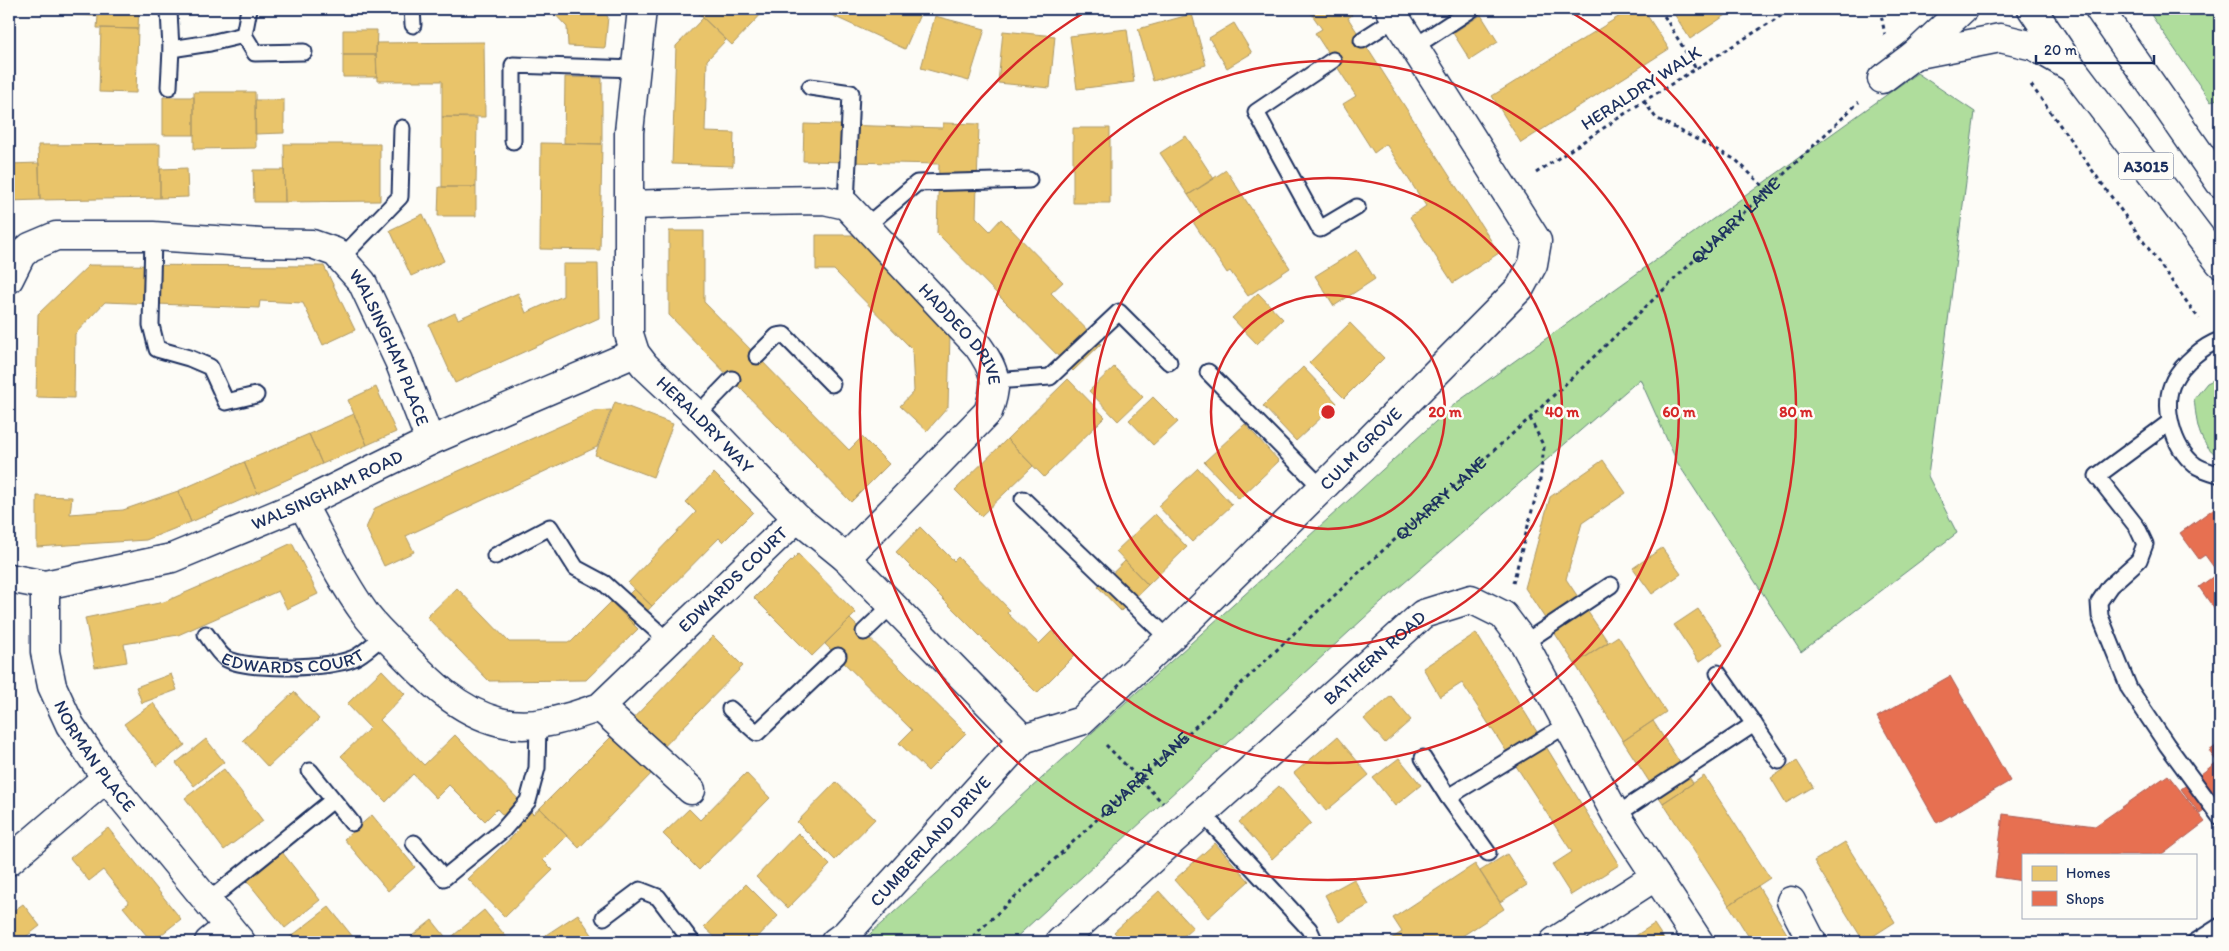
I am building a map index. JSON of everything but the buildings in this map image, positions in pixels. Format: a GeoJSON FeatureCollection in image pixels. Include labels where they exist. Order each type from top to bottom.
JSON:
{"type":"FeatureCollection","features":[{"type":"Feature","properties":{"kind":"street","name":"HERALDRY WAY"},"geometry":{"type":"LineString","coordinates":[[642,9],[629,132],[629,334],[635,353],[645,366],[697,415],[797,518],[846,558],[1023,738]]}},
{"type":"Feature","properties":{"kind":"street"},"geometry":{"type":"LineString","coordinates":[[1882,79],[1914,55],[1963,9]]}},
{"type":"Feature","properties":{"kind":"street","name":"A3015"},"geometry":{"type":"LineString","coordinates":[[2032,9],[2072,68],[2220,264]]}},
{"type":"Feature","properties":{"kind":"street","name":"A3015"},"geometry":{"type":"LineString","coordinates":[[2099,9],[2220,183]]}},
{"type":"Feature","properties":{"kind":"street","name":"CULM GROVE"},"geometry":{"type":"LineString","coordinates":[[1023,738],[1081,720],[1169,639],[1520,288],[1533,264],[1537,241],[1393,13]]}},
{"type":"Feature","properties":{"kind":"street"},"geometry":{"type":"LineString","coordinates":[[1914,55],[2000,38],[2034,46],[2072,68]]}},
{"type":"Feature","properties":{"kind":"street"},"geometry":{"type":"LineString","coordinates":[[630,205],[824,200],[846,205]]}},
{"type":"Feature","properties":{"kind":"street","name":"HADDEO DRIVE"},"geometry":{"type":"LineString","coordinates":[[846,205],[978,346],[992,366],[995,392],[988,412],[846,558]]}},
{"type":"Feature","properties":{"kind":"street","name":"WALSINGHAM PLACE"},"geometry":{"type":"LineString","coordinates":[[13,260],[30,247],[56,236],[153,236],[261,243],[312,244],[335,252],[362,282],[399,361],[430,441]]}},
{"type":"Feature","properties":{"kind":"street","name":"WALSINGHAM ROAD"},"geometry":{"type":"LineString","coordinates":[[9,578],[45,585],[172,558],[302,504],[430,441],[635,353]]}},
{"type":"Feature","properties":{"kind":"street","name":"EDWARDS COURT"},"geometry":{"type":"LineString","coordinates":[[302,504],[338,571],[364,613],[424,676],[464,708],[502,723],[538,724],[560,720],[600,707],[797,518]]}},
{"type":"Feature","properties":{"kind":"street","name":"NORMAN PLACE"},"geometry":{"type":"LineString","coordinates":[[45,585],[45,652],[52,686],[70,725],[106,778],[208,901],[226,937]]}},
{"type":"Feature","properties":{"kind":"street","name":"BATHERN ROAD"},"geometry":{"type":"LineString","coordinates":[[1060,942],[1423,614],[1471,599],[1503,615],[1524,643],[1616,815],[1699,942]]}},
{"type":"Feature","properties":{"kind":"street"},"geometry":{"type":"LineString","coordinates":[[600,707],[692,790]]}},
{"type":"Feature","properties":{"kind":"street","name":"CUMBERLAND DRIVE"},"geometry":{"type":"LineString","coordinates":[[835,942],[846,934],[1023,738]]}},
{"type":"Feature","properties":{"kind":"street"},"geometry":{"type":"LineString","coordinates":[[9,861],[106,778]]}},
{"type":"Feature","properties":{"kind":"street"},"geometry":{"type":"LineString","coordinates":[[1554,942],[1656,876]]}},
{"type":"Feature","properties":{"kind":"street"},"geometry":{"type":"LineString","coordinates":[[1791,901],[1812,942]]}},
{"type":"Feature","properties":{"kind":"lane"},"geometry":{"type":"LineString","coordinates":[[249,9],[244,34],[255,53],[304,52]]}},
{"type":"Feature","properties":{"kind":"lane"},"geometry":{"type":"LineString","coordinates":[[412,9],[413,25]]}},
{"type":"Feature","properties":{"kind":"lane"},"geometry":{"type":"LineString","coordinates":[[1414,47],[1472,9]]}},
{"type":"Feature","properties":{"kind":"lane"},"geometry":{"type":"LineString","coordinates":[[168,11],[171,49],[169,87]]}},
{"type":"Feature","properties":{"kind":"lane","name":"CULM GROVE"},"geometry":{"type":"LineString","coordinates":[[1362,40],[1393,13]]}},
{"type":"Feature","properties":{"kind":"lane"},"geometry":{"type":"LineString","coordinates":[[171,49],[210,44],[244,34]]}},
{"type":"Feature","properties":{"kind":"lane"},"geometry":{"type":"LineString","coordinates":[[1333,60],[1256,112],[1320,229],[1357,207]]}},
{"type":"Feature","properties":{"kind":"lane"},"geometry":{"type":"LineString","coordinates":[[513,141],[513,65],[636,69]]}},
{"type":"Feature","properties":{"kind":"lane"},"geometry":{"type":"LineString","coordinates":[[810,87],[851,93],[846,205]]}},
{"type":"Feature","properties":{"kind":"lane","name":"WALSINGHAM PLACE"},"geometry":{"type":"LineString","coordinates":[[340,258],[400,197],[402,128]]}},
{"type":"Feature","properties":{"kind":"lane"},"geometry":{"type":"LineString","coordinates":[[866,226],[917,183],[1030,180]]}},
{"type":"Feature","properties":{"kind":"lane"},"geometry":{"type":"LineString","coordinates":[[153,236],[151,325],[157,349],[189,358],[210,367],[226,402],[256,395]]}},
{"type":"Feature","properties":{"kind":"lane"},"geometry":{"type":"LineString","coordinates":[[994,381],[1050,377],[1119,312],[1168,362]]}},
{"type":"Feature","properties":{"kind":"lane"},"geometry":{"type":"LineString","coordinates":[[757,356],[777,336],[784,335],[832,384]]}},
{"type":"Feature","properties":{"kind":"lane"},"geometry":{"type":"LineString","coordinates":[[2218,341],[2190,359],[2173,381],[2170,400],[2170,422],[2176,444],[2195,465],[2220,475]]}},
{"type":"Feature","properties":{"kind":"lane"},"geometry":{"type":"LineString","coordinates":[[1208,372],[1322,488]]}},
{"type":"Feature","properties":{"kind":"lane"},"geometry":{"type":"LineString","coordinates":[[697,415],[732,379]]}},
{"type":"Feature","properties":{"kind":"lane"},"geometry":{"type":"LineString","coordinates":[[2170,422],[2097,476],[2137,527],[2145,544],[2139,560],[2110,586],[2099,602],[2100,616],[2129,688],[2166,745],[2220,817]]}},
{"type":"Feature","properties":{"kind":"lane"},"geometry":{"type":"LineString","coordinates":[[1023,499],[1169,639]]}},
{"type":"Feature","properties":{"kind":"lane","name":"EDWARDS COURT"},"geometry":{"type":"LineString","coordinates":[[495,556],[550,527],[576,568],[604,583],[668,641]]}},
{"type":"Feature","properties":{"kind":"lane"},"geometry":{"type":"LineString","coordinates":[[1524,643],[1611,585]]}},
{"type":"Feature","properties":{"kind":"lane"},"geometry":{"type":"LineString","coordinates":[[864,632],[892,606]]}},
{"type":"Feature","properties":{"kind":"lane","name":"EDWARDS COURT"},"geometry":{"type":"LineString","coordinates":[[206,634],[225,658],[246,665],[282,667],[317,666],[354,658],[385,635]]}},
{"type":"Feature","properties":{"kind":"lane"},"geometry":{"type":"LineString","coordinates":[[730,709],[757,733],[838,656]]}},
{"type":"Feature","properties":{"kind":"lane"},"geometry":{"type":"LineString","coordinates":[[1718,673],[1779,761]]}},
{"type":"Feature","properties":{"kind":"lane"},"geometry":{"type":"LineString","coordinates":[[414,843],[444,878],[503,830],[528,801],[537,768],[538,724]]}},
{"type":"Feature","properties":{"kind":"lane"},"geometry":{"type":"LineString","coordinates":[[1448,797],[1568,724]]}},
{"type":"Feature","properties":{"kind":"lane"},"geometry":{"type":"LineString","coordinates":[[1616,815],[1754,724]]}},
{"type":"Feature","properties":{"kind":"lane"},"geometry":{"type":"LineString","coordinates":[[1423,758],[1488,854]]}},
{"type":"Feature","properties":{"kind":"lane"},"geometry":{"type":"LineString","coordinates":[[310,770],[352,823]]}},
{"type":"Feature","properties":{"kind":"lane"},"geometry":{"type":"LineString","coordinates":[[208,901],[333,800]]}},
{"type":"Feature","properties":{"kind":"lane"},"geometry":{"type":"LineString","coordinates":[[1202,813],[1309,929],[1315,942]]}},
{"type":"Feature","properties":{"kind":"lane"},"geometry":{"type":"LineString","coordinates":[[604,917],[640,890],[658,897],[692,942]]}},
{"type":"Feature","properties":{"kind":"lane"},"geometry":{"type":"LineString","coordinates":[[2195,942],[2220,926]]}},
{"type":"Feature","properties":{"kind":"path"},"geometry":{"type":"LineString","coordinates":[[1061,9],[1088,9]]}},
{"type":"Feature","properties":{"kind":"path"},"geometry":{"type":"LineString","coordinates":[[1660,9],[1696,69]]}},
{"type":"Feature","properties":{"kind":"path","name":"HERALDRY WALK"},"geometry":{"type":"LineString","coordinates":[[1506,192],[1644,101],[1792,9]]}},
{"type":"Feature","properties":{"kind":"path"},"geometry":{"type":"LineString","coordinates":[[1880,9],[1886,40]]}},
{"type":"Feature","properties":{"kind":"path","name":"QUARRY LANE"},"geometry":{"type":"LineString","coordinates":[[967,942],[1370,562],[1530,418],[1768,192],[1882,79]]}},
{"type":"Feature","properties":{"kind":"path"},"geometry":{"type":"LineString","coordinates":[[2029,83],[2218,341]]}},
{"type":"Feature","properties":{"kind":"path"},"geometry":{"type":"LineString","coordinates":[[1644,101],[1656,118],[1736,160],[1768,192]]}},
{"type":"Feature","properties":{"kind":"path"},"geometry":{"type":"LineString","coordinates":[[1503,615],[1512,589],[1540,480],[1544,447],[1530,418]]}},
{"type":"Feature","properties":{"kind":"path"},"geometry":{"type":"LineString","coordinates":[[1100,738],[1124,766],[1156,795]]}},
{"type":"Feature","properties":{"kind":"green space"},"geometry":{"type":"Polygon","coordinates":[[[2147,9],[2220,9],[2220,97],[2211,102],[2147,9]]]}},
{"type":"Feature","properties":{"kind":"green space"},"geometry":{"type":"Polygon","coordinates":[[[1917,73],[1975,112],[1928,476],[1957,533],[1801,652],[1677,462],[1640,379],[1374,609],[1011,942],[861,942],[1456,403],[1917,73]]]}},
{"type":"Feature","properties":{"kind":"green space"},"geometry":{"type":"Polygon","coordinates":[[[2220,377],[2220,457],[2212,452],[2202,439],[2197,424],[2194,399],[2207,383],[2220,377]]]}}]}
